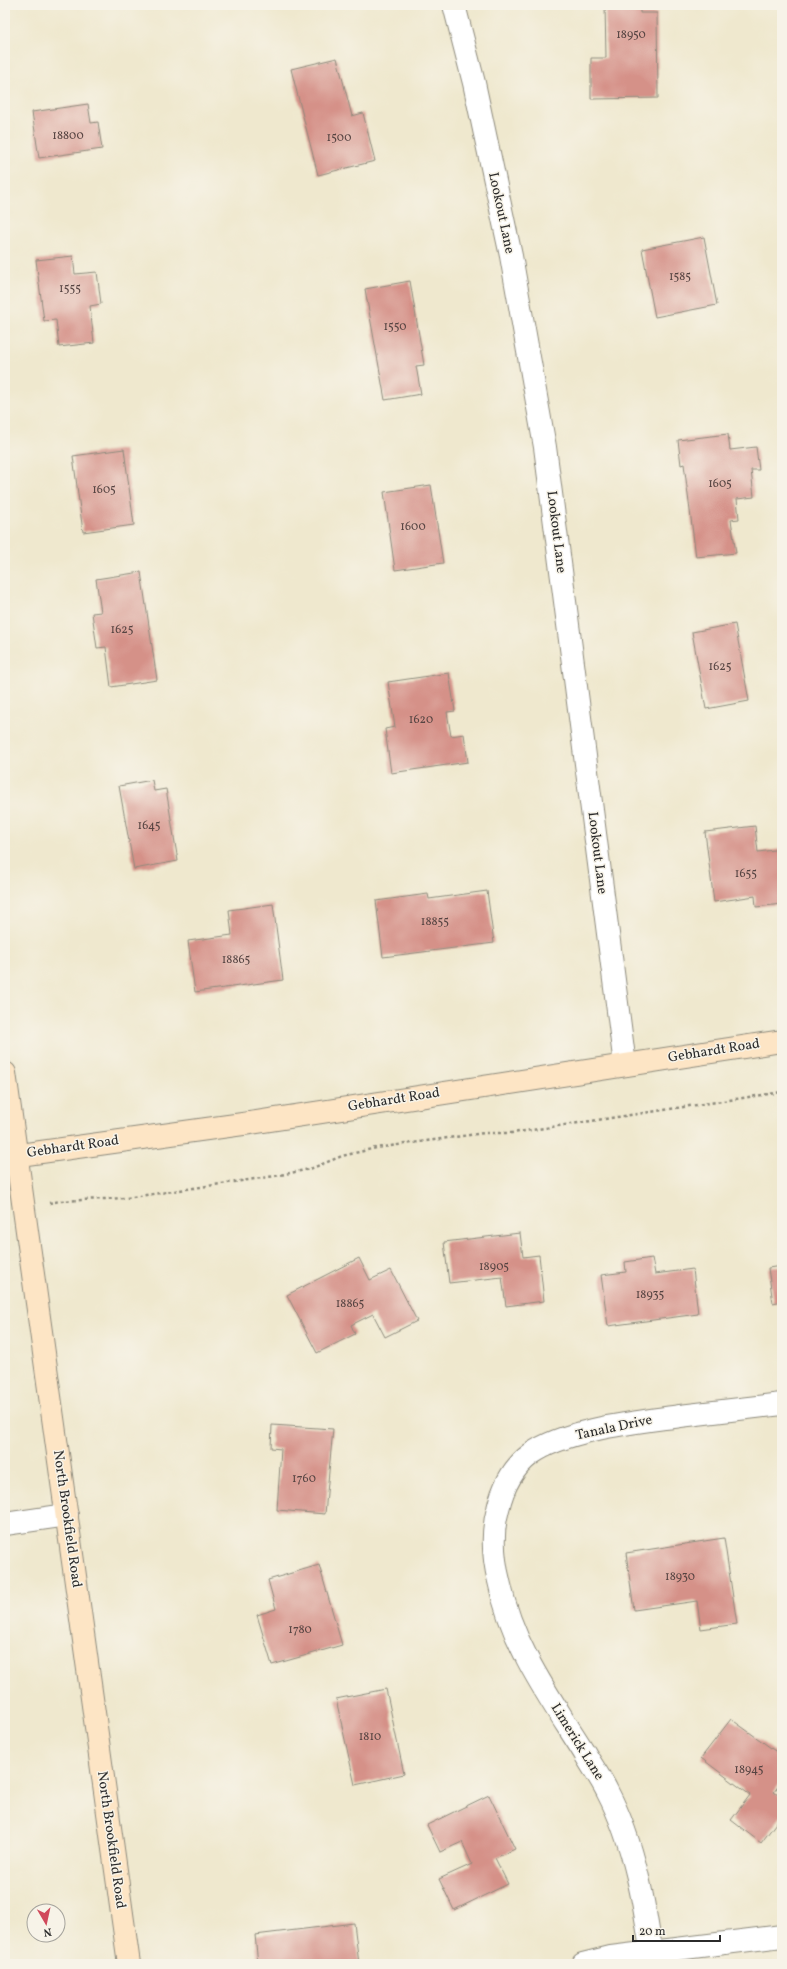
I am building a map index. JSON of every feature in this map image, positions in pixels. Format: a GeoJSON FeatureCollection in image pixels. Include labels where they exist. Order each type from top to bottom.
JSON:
{"type":"FeatureCollection","features":[{"type":"Feature","properties":{"kind":"street","name":"Lookout Lane"},"geometry":{"type":"LineString","coordinates":[[454,5],[474,84],[510,256],[545,447],[625,1065]]}},
{"type":"Feature","properties":{"kind":"street","name":"Gebhardt Road"},"geometry":{"type":"LineString","coordinates":[[11,1156],[250,1123],[782,1041]]}},
{"type":"Feature","properties":{"kind":"street","name":"North Brookfield Road"},"geometry":{"type":"LineString","coordinates":[[5,1073],[11,1156],[25,1210],[129,1964]]}},
{"type":"Feature","properties":{"kind":"street","name":"Tanala Drive"},"geometry":{"type":"LineString","coordinates":[[494,1524],[501,1495],[510,1475],[531,1454],[554,1443],[581,1433],[631,1422],[782,1404]]}},
{"type":"Feature","properties":{"kind":"street"},"geometry":{"type":"LineString","coordinates":[[5,1524],[67,1515]]}},
{"type":"Feature","properties":{"kind":"street","name":"Limerick Lane"},"geometry":{"type":"LineString","coordinates":[[494,1524],[494,1558],[502,1598],[515,1636],[529,1665],[607,1790],[624,1828],[638,1878],[652,1958]]}},
{"type":"Feature","properties":{"kind":"street"},"geometry":{"type":"LineString","coordinates":[[583,1964],[611,1957],[652,1958],[782,1936]]}},
{"type":"Feature","properties":{"kind":"path"},"geometry":{"type":"LineString","coordinates":[[25,1210],[60,1200],[126,1198],[275,1176],[310,1169],[342,1156],[384,1147],[484,1133],[512,1133],[782,1092]]}},
{"type":"Feature","properties":{"kind":"building"},"geometry":{"type":"Polygon","coordinates":[[[605,5],[640,5],[640,13],[657,13],[658,98],[591,99],[591,58],[606,58],[605,5]]]}},
{"type":"Feature","properties":{"kind":"building"},"geometry":{"type":"Polygon","coordinates":[[[337,58],[352,116],[363,113],[375,161],[318,175],[291,69],[337,58]]]}},
{"type":"Feature","properties":{"kind":"building"},"geometry":{"type":"Polygon","coordinates":[[[88,104],[91,123],[98,122],[102,149],[39,158],[32,112],[88,104]]]}},
{"type":"Feature","properties":{"kind":"building"},"geometry":{"type":"Polygon","coordinates":[[[704,237],[717,305],[655,317],[642,249],[704,237]]]}},
{"type":"Feature","properties":{"kind":"building"},"geometry":{"type":"Polygon","coordinates":[[[73,256],[75,274],[97,272],[101,304],[90,306],[94,343],[59,347],[56,320],[44,321],[36,260],[73,256]]]}},
{"type":"Feature","properties":{"kind":"building"},"geometry":{"type":"Polygon","coordinates":[[[410,281],[424,365],[416,366],[421,394],[385,400],[365,289],[410,281]]]}},
{"type":"Feature","properties":{"kind":"building"},"geometry":{"type":"Polygon","coordinates":[[[728,434],[730,450],[756,447],[759,470],[751,470],[754,497],[737,499],[739,519],[731,520],[736,553],[696,557],[684,464],[681,465],[678,440],[728,434]]]}},
{"type":"Feature","properties":{"kind":"building"},"geometry":{"type":"Polygon","coordinates":[[[124,449],[134,525],[83,532],[73,456],[124,449]]]}},
{"type":"Feature","properties":{"kind":"building"},"geometry":{"type":"Polygon","coordinates":[[[431,485],[443,563],[395,570],[384,492],[431,485]]]}},
{"type":"Feature","properties":{"kind":"building"},"geometry":{"type":"Polygon","coordinates":[[[141,572],[157,680],[111,687],[106,647],[97,648],[92,613],[101,612],[96,579],[141,572]]]}},
{"type":"Feature","properties":{"kind":"building"},"geometry":{"type":"Polygon","coordinates":[[[735,624],[749,701],[706,709],[692,632],[735,624]]]}},
{"type":"Feature","properties":{"kind":"building"},"geometry":{"type":"Polygon","coordinates":[[[449,673],[455,711],[447,712],[451,736],[464,734],[468,762],[391,773],[385,729],[395,727],[388,682],[449,673]]]}},
{"type":"Feature","properties":{"kind":"building"},"geometry":{"type":"Polygon","coordinates":[[[152,780],[154,791],[166,789],[178,861],[134,869],[119,786],[152,780]]]}},
{"type":"Feature","properties":{"kind":"building"},"geometry":{"type":"Polygon","coordinates":[[[755,826],[758,852],[782,849],[782,904],[756,907],[755,896],[714,902],[705,832],[755,826]]]}},
{"type":"Feature","properties":{"kind":"building"},"geometry":{"type":"Polygon","coordinates":[[[487,891],[494,943],[383,957],[376,901],[428,894],[429,899],[487,891]]]}},
{"type":"Feature","properties":{"kind":"building"},"geometry":{"type":"Polygon","coordinates":[[[273,904],[283,980],[195,992],[188,941],[232,935],[229,910],[273,904]]]}},
{"type":"Feature","properties":{"kind":"building"},"geometry":{"type":"Polygon","coordinates":[[[520,1233],[523,1257],[539,1255],[544,1301],[506,1306],[502,1277],[449,1283],[444,1242],[520,1233]]]}},
{"type":"Feature","properties":{"kind":"building"},"geometry":{"type":"Polygon","coordinates":[[[359,1258],[370,1280],[391,1270],[417,1321],[385,1337],[373,1314],[351,1325],[355,1334],[317,1353],[287,1295],[359,1258]]]}},
{"type":"Feature","properties":{"kind":"building"},"geometry":{"type":"Polygon","coordinates":[[[652,1258],[655,1274],[693,1269],[698,1314],[608,1326],[601,1275],[626,1272],[625,1262],[652,1258]]]}},
{"type":"Feature","properties":{"kind":"building"},"geometry":{"type":"Polygon","coordinates":[[[782,1266],[782,1301],[773,1303],[768,1268],[782,1266]]]}},
{"type":"Feature","properties":{"kind":"building"},"geometry":{"type":"Polygon","coordinates":[[[272,1425],[333,1429],[325,1514],[277,1510],[281,1449],[271,1448],[272,1425]]]}},
{"type":"Feature","properties":{"kind":"building"},"geometry":{"type":"Polygon","coordinates":[[[724,1538],[737,1624],[701,1629],[697,1601],[634,1610],[626,1553],[724,1538]]]}},
{"type":"Feature","properties":{"kind":"building"},"geometry":{"type":"Polygon","coordinates":[[[319,1565],[342,1645],[272,1665],[257,1615],[276,1609],[268,1580],[319,1565]]]}},
{"type":"Feature","properties":{"kind":"building"},"geometry":{"type":"Polygon","coordinates":[[[386,1689],[404,1774],[355,1785],[336,1699],[386,1689]]]}},
{"type":"Feature","properties":{"kind":"building"},"geometry":{"type":"Polygon","coordinates":[[[731,1719],[782,1756],[782,1781],[774,1792],[782,1798],[782,1815],[761,1843],[731,1820],[750,1795],[701,1758],[731,1719]]]}},
{"type":"Feature","properties":{"kind":"building"},"geometry":{"type":"Polygon","coordinates":[[[489,1795],[515,1849],[495,1858],[508,1884],[454,1910],[439,1879],[472,1864],[462,1842],[440,1852],[427,1825],[489,1795]]]}},
{"type":"Feature","properties":{"kind":"building"},"geometry":{"type":"Polygon","coordinates":[[[354,1923],[359,1964],[258,1964],[255,1935],[354,1923]]]}}]}
